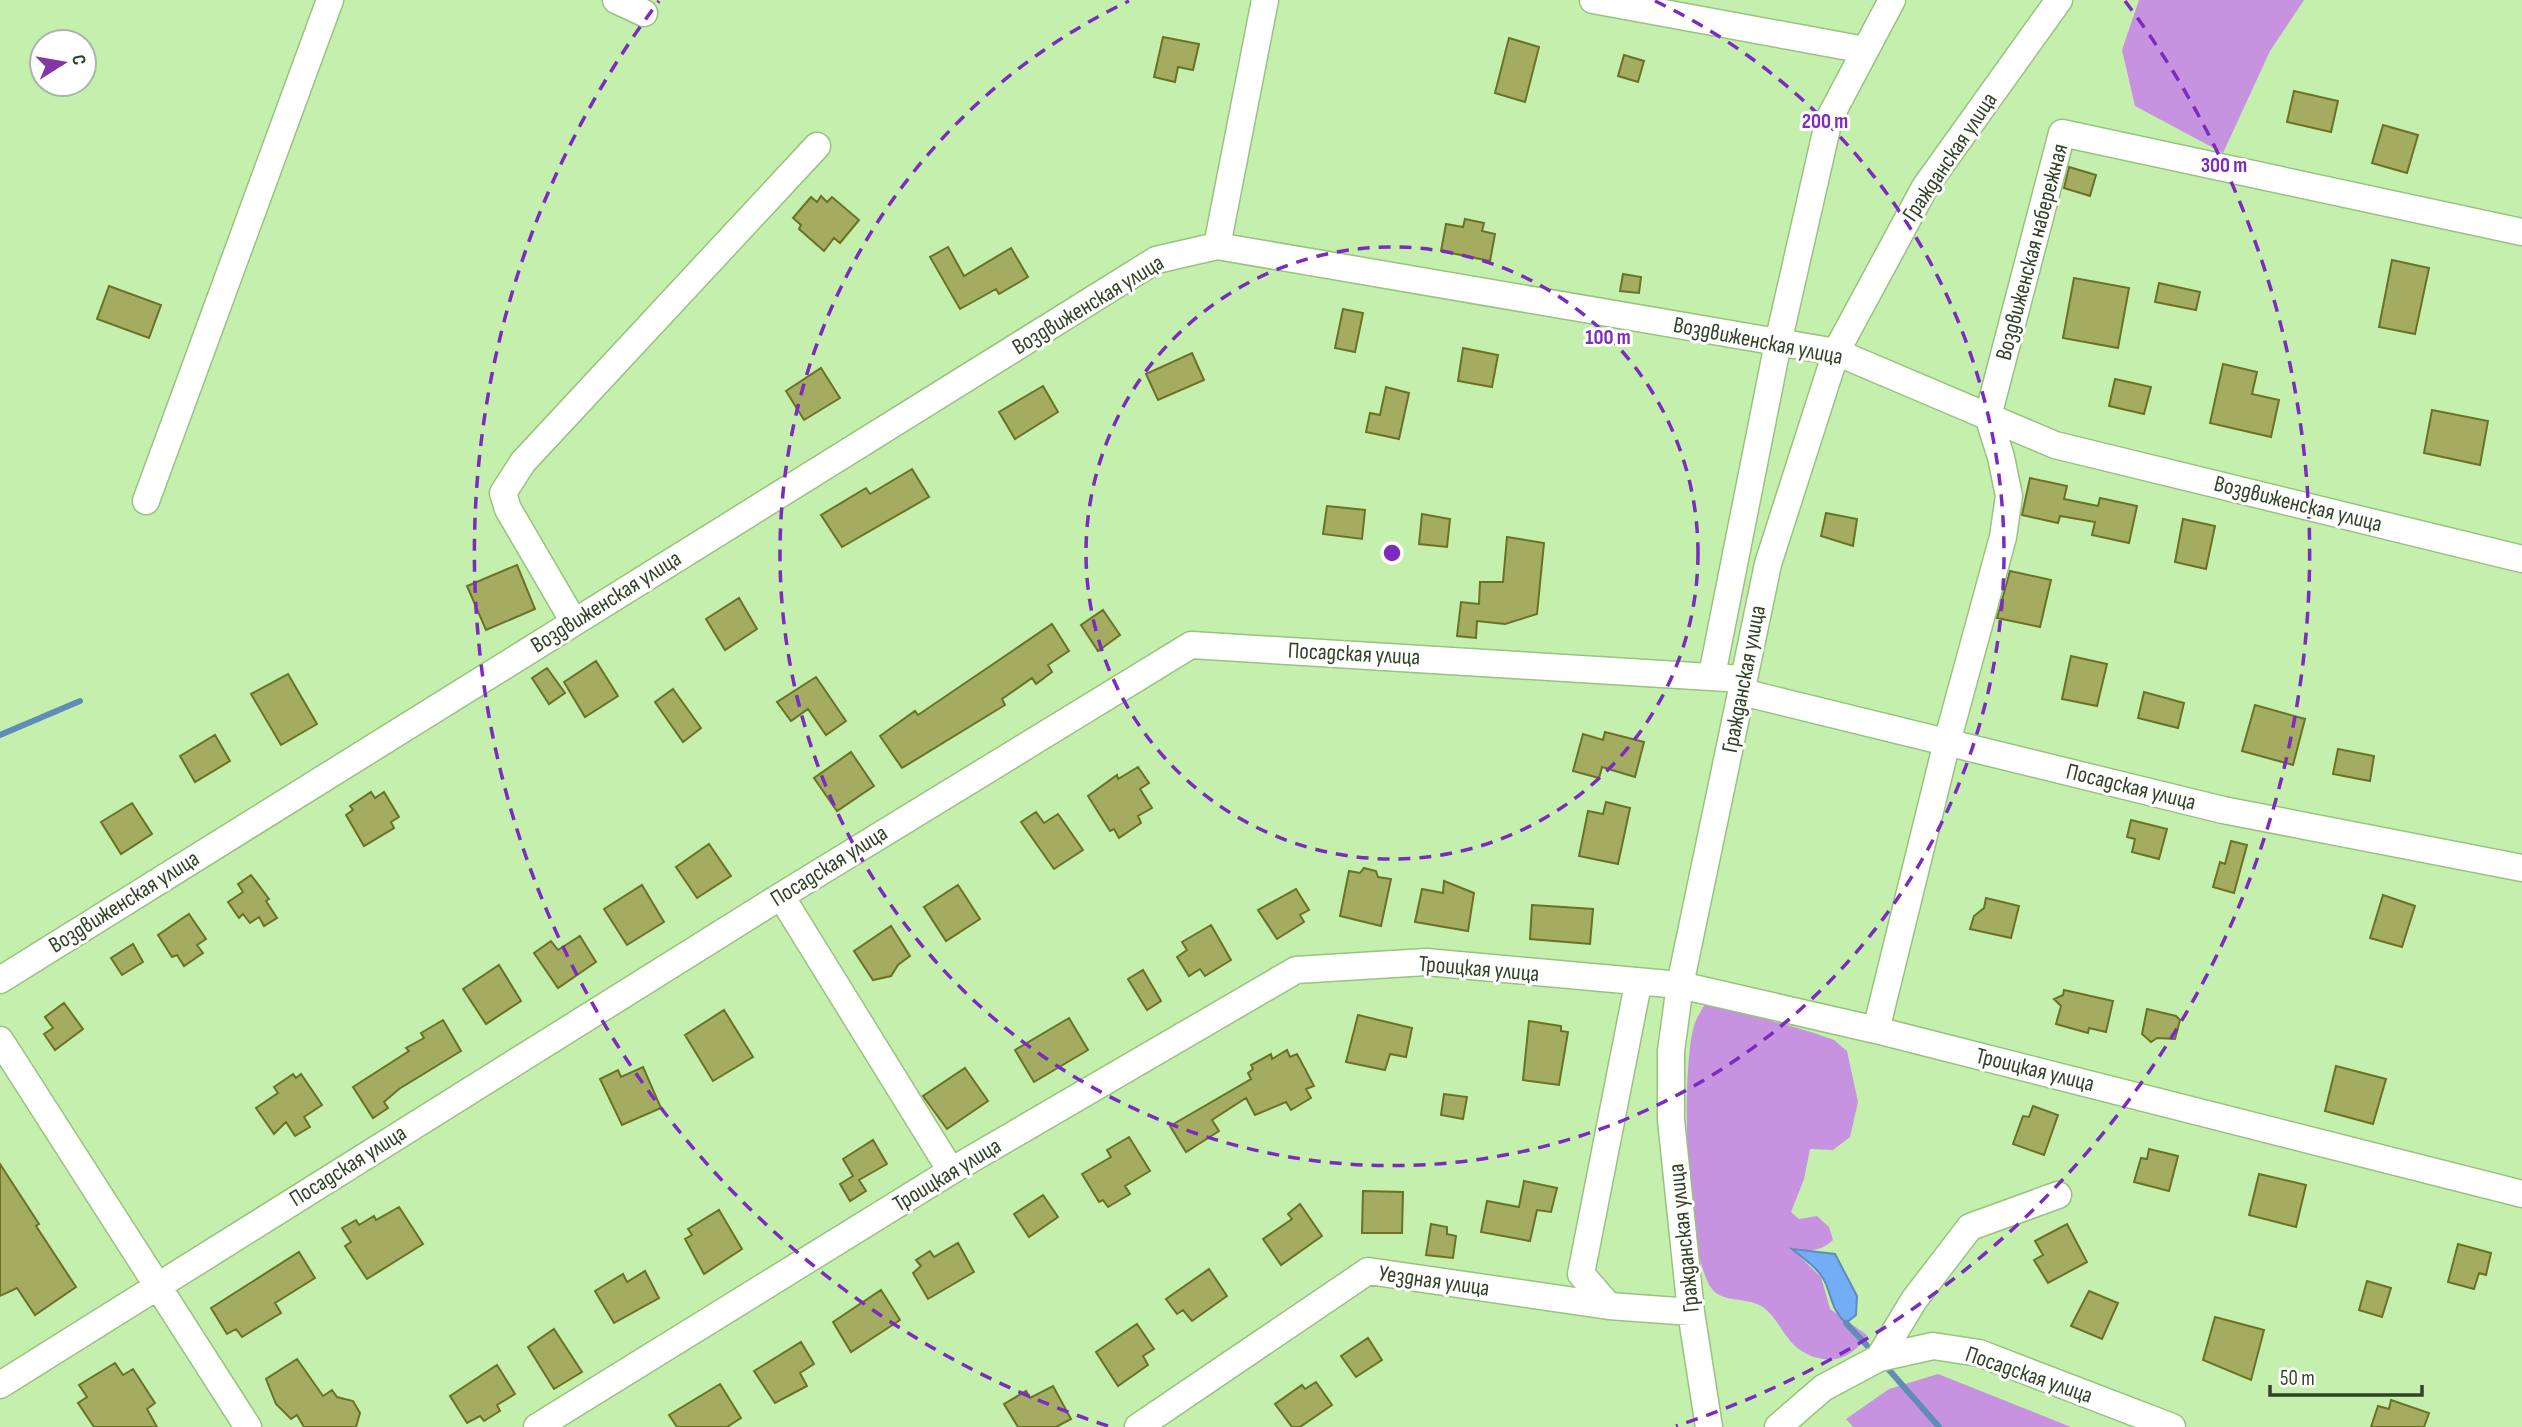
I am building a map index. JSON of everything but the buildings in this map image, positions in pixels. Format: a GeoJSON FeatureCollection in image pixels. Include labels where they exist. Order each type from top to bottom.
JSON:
{"type":"FeatureCollection","features":[{"type":"Feature","properties":{"kind":"street"},"geometry":{"type":"LineString","coordinates":[[146,501],[330,0]]}},
{"type":"Feature","properties":{"kind":"street"},"geometry":{"type":"LineString","coordinates":[[616,0],[644,13]]}},
{"type":"Feature","properties":{"kind":"street"},"geometry":{"type":"LineString","coordinates":[[1217,246],[1265,0]]}},
{"type":"Feature","properties":{"kind":"street"},"geometry":{"type":"LineString","coordinates":[[1593,0],[1865,50]]}},
{"type":"Feature","properties":{"kind":"street"},"geometry":{"type":"LineString","coordinates":[[1712,675],[1778,343],[1829,119],[1892,0]]}},
{"type":"Feature","properties":{"kind":"street","name":"Гражданская улица"},"geometry":{"type":"LineString","coordinates":[[1709,1427],[1691,1312],[1671,1120],[1671,1051],[1680,985],[1768,564],[1836,352],[1925,187],[2059,0]]}},
{"type":"Feature","properties":{"kind":"street","name":"Воздвиженская набережная"},"geometry":{"type":"LineString","coordinates":[[1988,416],[2062,133],[2522,232]]}},
{"type":"Feature","properties":{"kind":"street"},"geometry":{"type":"LineString","coordinates":[[574,622],[508,509],[503,493],[523,462],[817,146]]}},
{"type":"Feature","properties":{"kind":"street","name":"Воздвиженская улица"},"geometry":{"type":"LineString","coordinates":[[0,980],[1156,260],[1217,246],[1836,352],[2055,445],[2522,559]]}},
{"type":"Feature","properties":{"kind":"street"},"geometry":{"type":"LineString","coordinates":[[1877,1030],[1947,742],[2003,537],[2009,496],[1988,416]]}},
{"type":"Feature","properties":{"kind":"street","name":"Посадская улица"},"geometry":{"type":"LineString","coordinates":[[0,1385],[781,895],[1191,645],[1712,675],[1947,742],[2223,810],[2522,868]]}},
{"type":"Feature","properties":{"kind":"street"},"geometry":{"type":"LineString","coordinates":[[781,895],[951,1171]]}},
{"type":"Feature","properties":{"kind":"street","name":"Троицкая улица"},"geometry":{"type":"LineString","coordinates":[[537,1427],[951,1171],[1296,970],[1426,962],[1638,984],[1680,985],[1877,1030],[2522,1194]]}},
{"type":"Feature","properties":{"kind":"street"},"geometry":{"type":"LineString","coordinates":[[1609,1306],[1581,1274],[1638,984]]}},
{"type":"Feature","properties":{"kind":"street"},"geometry":{"type":"LineString","coordinates":[[0,1040],[248,1427]]}},
{"type":"Feature","properties":{"kind":"street"},"geometry":{"type":"LineString","coordinates":[[1878,1358],[1914,1300],[1970,1227],[2058,1195]]}},
{"type":"Feature","properties":{"kind":"street","name":"Уездная улица"},"geometry":{"type":"LineString","coordinates":[[1138,1427],[1368,1271],[1609,1306],[1691,1312]]}},
{"type":"Feature","properties":{"kind":"street","name":"Посадская улица"},"geometry":{"type":"LineString","coordinates":[[1778,1427],[1823,1388],[1878,1358],[1933,1346],[1979,1353],[2172,1427]]}},
{"type":"Feature","properties":{"kind":"shaded area"},"geometry":{"type":"Polygon","coordinates":[[[2139,0],[2304,0],[2270,51],[2223,153],[2135,106],[2122,50],[2139,0]]]}},
{"type":"Feature","properties":{"kind":"shaded area"},"geometry":{"type":"Polygon","coordinates":[[[1706,1002],[1811,1032],[1834,1040],[1847,1051],[1858,1102],[1850,1137],[1833,1150],[1810,1149],[1804,1179],[1791,1212],[1799,1219],[1817,1216],[1829,1227],[1833,1240],[1824,1247],[1793,1250],[1821,1277],[1830,1309],[1867,1335],[1857,1348],[1845,1356],[1827,1359],[1809,1355],[1794,1345],[1761,1306],[1722,1296],[1712,1289],[1703,1270],[1691,1202],[1687,1119],[1690,1048],[1695,1023],[1706,1002]]]}},
{"type":"Feature","properties":{"kind":"shaded area"},"geometry":{"type":"Polygon","coordinates":[[[1938,1374],[2071,1427],[1853,1427],[1846,1419],[1889,1389],[1938,1374]]]}},
{"type":"Feature","properties":{"kind":"water"},"geometry":{"type":"Polygon","coordinates":[[[1792,1249],[1835,1254],[1857,1296],[1856,1315],[1846,1323],[1842,1319],[1820,1274],[1792,1249]]]}},
{"type":"Feature","properties":{"kind":"waterway"},"geometry":{"type":"LineString","coordinates":[[0,735],[80,701]]}},
{"type":"Feature","properties":{"kind":"waterway"},"geometry":{"type":"LineString","coordinates":[[1846,1323],[1873,1352]]}},
{"type":"Feature","properties":{"kind":"waterway"},"geometry":{"type":"LineString","coordinates":[[1883,1363],[1939,1427]]}}]}
